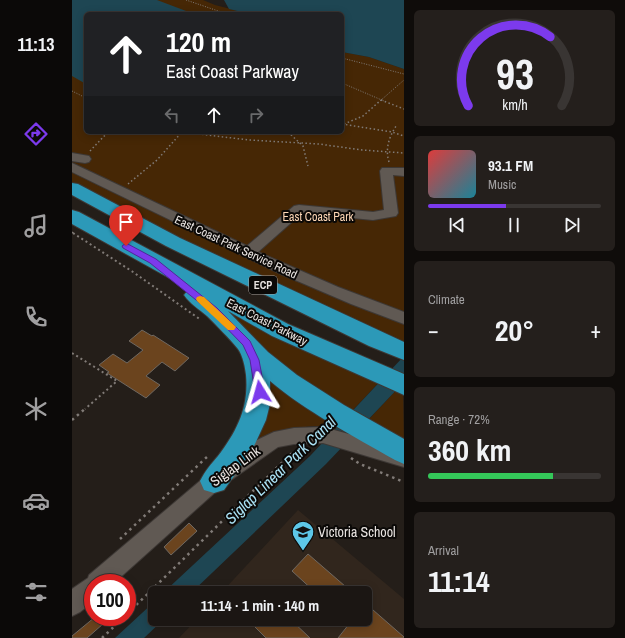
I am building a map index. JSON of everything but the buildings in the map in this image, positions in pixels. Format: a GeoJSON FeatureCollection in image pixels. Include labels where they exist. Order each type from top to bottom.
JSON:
{"type":"FeatureCollection","features":[{"type":"Feature","properties":{"kind":"highway"},"geometry":{"type":"LineString","coordinates":[[72,181],[124,216]]}},
{"type":"Feature","properties":{"kind":"highway","name":"ECP"},"geometry":{"type":"LineString","coordinates":[[72,188],[229,269],[377,340],[404,351]]}},
{"type":"Feature","properties":{"kind":"highway","name":"East Coast Parkway"},"geometry":{"type":"LineString","coordinates":[[72,216],[280,330],[394,381]]}},
{"type":"Feature","properties":{"kind":"highway"},"geometry":{"type":"LineString","coordinates":[[153,261],[214,310],[279,375],[335,412],[368,439],[404,452]]}},
{"type":"Feature","properties":{"kind":"highway"},"geometry":{"type":"LineString","coordinates":[[214,481],[235,456],[257,414],[260,392],[255,360],[247,343]]}},
{"type":"Feature","properties":{"kind":"street"},"geometry":{"type":"LineString","coordinates":[[72,157],[85,159]]}},
{"type":"Feature","properties":{"kind":"street","name":"East Coast Park Service Road"},"geometry":{"type":"LineString","coordinates":[[72,167],[159,206],[248,253],[356,301],[404,318]]}},
{"type":"Feature","properties":{"kind":"street"},"geometry":{"type":"LineString","coordinates":[[248,253],[300,209],[373,216],[390,213],[386,171],[404,172]]}},
{"type":"Feature","properties":{"kind":"street","name":"Siglap Link"},"geometry":{"type":"LineString","coordinates":[[107,574],[214,481],[274,440],[294,436],[323,435],[368,439],[404,458]]}},
{"type":"Feature","properties":{"kind":"street"},"geometry":{"type":"LineString","coordinates":[[72,604],[84,594]]}},
{"type":"Feature","properties":{"kind":"path"},"geometry":{"type":"LineString","coordinates":[[186,0],[221,12]]}},
{"type":"Feature","properties":{"kind":"path"},"geometry":{"type":"LineString","coordinates":[[344,58],[359,60],[404,74]]}},
{"type":"Feature","properties":{"kind":"path"},"geometry":{"type":"LineString","coordinates":[[344,124],[371,111],[380,100],[404,80]]}},
{"type":"Feature","properties":{"kind":"path"},"geometry":{"type":"LineString","coordinates":[[344,84],[360,92],[404,109]]}},
{"type":"Feature","properties":{"kind":"path"},"geometry":{"type":"LineString","coordinates":[[72,91],[84,97]]}},
{"type":"Feature","properties":{"kind":"path"},"geometry":{"type":"LineString","coordinates":[[344,124],[392,132],[404,136]]}},
{"type":"Feature","properties":{"kind":"path"},"geometry":{"type":"LineString","coordinates":[[386,171],[389,163],[386,152],[392,132],[396,126]]}},
{"type":"Feature","properties":{"kind":"path"},"geometry":{"type":"LineString","coordinates":[[85,159],[95,145],[106,134]]}},
{"type":"Feature","properties":{"kind":"path"},"geometry":{"type":"LineString","coordinates":[[127,185],[154,165],[165,154],[180,134]]}},
{"type":"Feature","properties":{"kind":"path"},"geometry":{"type":"LineString","coordinates":[[199,134],[249,140],[299,142],[404,153]]}},
{"type":"Feature","properties":{"kind":"path"},"geometry":{"type":"LineString","coordinates":[[290,134],[303,146],[308,166]]}},
{"type":"Feature","properties":{"kind":"path"},"geometry":{"type":"LineString","coordinates":[[72,232],[133,272],[207,324]]}},
{"type":"Feature","properties":{"kind":"path"},"geometry":{"type":"LineString","coordinates":[[72,353],[118,381],[72,420]]}},
{"type":"Feature","properties":{"kind":"path"},"geometry":{"type":"LineString","coordinates":[[136,605],[291,454],[309,450]]}},
{"type":"Feature","properties":{"kind":"path"},"geometry":{"type":"LineString","coordinates":[[118,542],[214,451]]}},
{"type":"Feature","properties":{"kind":"path"},"geometry":{"type":"LineString","coordinates":[[347,454],[354,461],[360,464],[404,482]]}},
{"type":"Feature","properties":{"kind":"path"},"geometry":{"type":"LineString","coordinates":[[102,638],[115,626]]}},
{"type":"Feature","properties":{"kind":"shaded area","name":"Victoria School"},"geometry":{"type":"Polygon","coordinates":[[[298,510],[404,599],[404,638],[179,638],[190,626],[372,626],[372,586],[227,586],[298,510]]]}},
{"type":"Feature","properties":{"kind":"green space","name":"East Coast Park"},"geometry":{"type":"Polygon","coordinates":[[[72,0],[203,0],[215,5],[242,12],[84,12],[84,134],[344,134],[344,52],[369,57],[404,69],[404,351],[72,188],[72,0]]]}},
{"type":"Feature","properties":{"kind":"green space"},"geometry":{"type":"Polygon","coordinates":[[[151,261],[385,376],[335,429],[324,426],[303,427],[282,434],[253,448],[237,440],[255,377],[231,331],[151,261]]]}},
{"type":"Feature","properties":{"kind":"green space"},"geometry":{"type":"Polygon","coordinates":[[[403,383],[404,448],[355,434],[403,383]]]}},
{"type":"Feature","properties":{"kind":"water"},"geometry":{"type":"Polygon","coordinates":[[[72,0],[157,0],[189,12],[84,12],[84,83],[72,76],[72,0]]]}},
{"type":"Feature","properties":{"kind":"water"},"geometry":{"type":"Polygon","coordinates":[[[224,0],[404,0],[404,69],[369,57],[344,52],[344,12],[242,12],[229,9],[224,0]]]}},
{"type":"Feature","properties":{"kind":"water"},"geometry":{"type":"Polygon","coordinates":[[[404,356],[404,382],[326,464],[198,586],[171,586],[310,456],[404,356]]]}},
{"type":"Feature","properties":{"kind":"water"},"geometry":{"type":"Polygon","coordinates":[[[148,607],[148,626],[157,626],[144,638],[115,638],[128,626],[136,626],[136,619],[148,607]]]}},
{"type":"Feature","properties":{"kind":"slow traffic"},"geometry":{"type":"LineString","coordinates":[[200,299],[214,310],[231,327]]}},
{"type":"Feature","properties":{"kind":"place","name":"Victoria School"},"geometry":{"type":"Point","coordinates":[303,552]}},
{"type":"Feature","properties":{"kind":"route"},"geometry":{"type":"LineString","coordinates":[[126,246],[153,261],[214,310],[247,343],[255,360],[260,392]]}},
{"type":"Feature","properties":{"kind":"water label","name":"Siglap Linear Park Canal"},"geometry":{"type":"Point","coordinates":[280,470]}}]}
